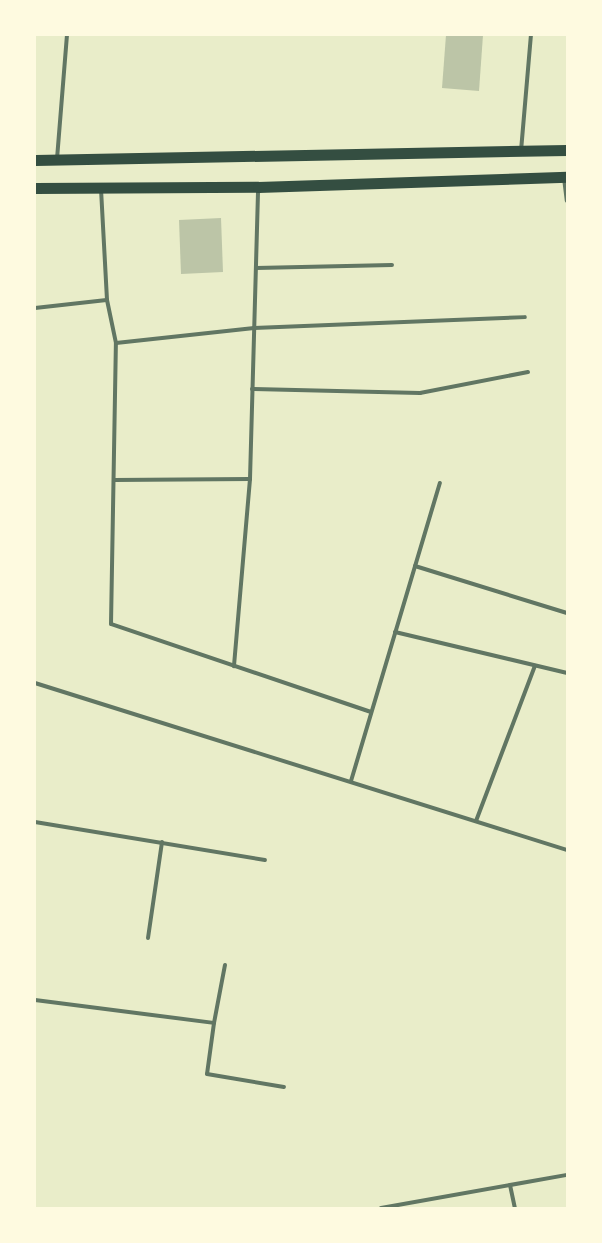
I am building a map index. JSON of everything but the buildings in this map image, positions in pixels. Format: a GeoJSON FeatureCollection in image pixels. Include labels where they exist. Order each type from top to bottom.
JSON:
{"type":"FeatureCollection","features":[{"type":"Feature","properties":{"kind":"highway"},"geometry":{"type":"LineString","coordinates":[[35,160],[567,150]]}},
{"type":"Feature","properties":{"kind":"highway"},"geometry":{"type":"LineString","coordinates":[[35,188],[258,187],[565,178]]}},
{"type":"Feature","properties":{"kind":"street"},"geometry":{"type":"LineString","coordinates":[[57,160],[67,35]]}},
{"type":"Feature","properties":{"kind":"street"},"geometry":{"type":"LineString","coordinates":[[521,151],[531,35]]}},
{"type":"Feature","properties":{"kind":"street"},"geometry":{"type":"LineString","coordinates":[[565,178],[567,201]]}},
{"type":"Feature","properties":{"kind":"street"},"geometry":{"type":"LineString","coordinates":[[101,187],[107,300],[116,343],[111,624],[371,712]]}},
{"type":"Feature","properties":{"kind":"street"},"geometry":{"type":"LineString","coordinates":[[234,666],[250,479],[258,187]]}},
{"type":"Feature","properties":{"kind":"street"},"geometry":{"type":"LineString","coordinates":[[256,268],[392,265]]}},
{"type":"Feature","properties":{"kind":"street"},"geometry":{"type":"LineString","coordinates":[[35,308],[107,300]]}},
{"type":"Feature","properties":{"kind":"street"},"geometry":{"type":"LineString","coordinates":[[116,343],[254,328],[525,317]]}},
{"type":"Feature","properties":{"kind":"street"},"geometry":{"type":"LineString","coordinates":[[252,389],[420,393],[528,372]]}},
{"type":"Feature","properties":{"kind":"street"},"geometry":{"type":"LineString","coordinates":[[114,480],[250,479]]}},
{"type":"Feature","properties":{"kind":"street"},"geometry":{"type":"LineString","coordinates":[[351,781],[440,483]]}},
{"type":"Feature","properties":{"kind":"street"},"geometry":{"type":"LineString","coordinates":[[415,566],[567,613]]}},
{"type":"Feature","properties":{"kind":"street"},"geometry":{"type":"LineString","coordinates":[[395,632],[567,674]]}},
{"type":"Feature","properties":{"kind":"street"},"geometry":{"type":"LineString","coordinates":[[476,821],[535,666]]}},
{"type":"Feature","properties":{"kind":"street"},"geometry":{"type":"LineString","coordinates":[[35,683],[567,850]]}},
{"type":"Feature","properties":{"kind":"street"},"geometry":{"type":"LineString","coordinates":[[35,822],[265,860]]}},
{"type":"Feature","properties":{"kind":"street"},"geometry":{"type":"LineString","coordinates":[[148,938],[162,842]]}},
{"type":"Feature","properties":{"kind":"street"},"geometry":{"type":"LineString","coordinates":[[225,965],[214,1023],[207,1074],[284,1087]]}},
{"type":"Feature","properties":{"kind":"street"},"geometry":{"type":"LineString","coordinates":[[35,1000],[214,1023]]}},
{"type":"Feature","properties":{"kind":"street"},"geometry":{"type":"LineString","coordinates":[[381,1208],[567,1175]]}},
{"type":"Feature","properties":{"kind":"street"},"geometry":{"type":"LineString","coordinates":[[510,1185],[515,1208]]}}]}
